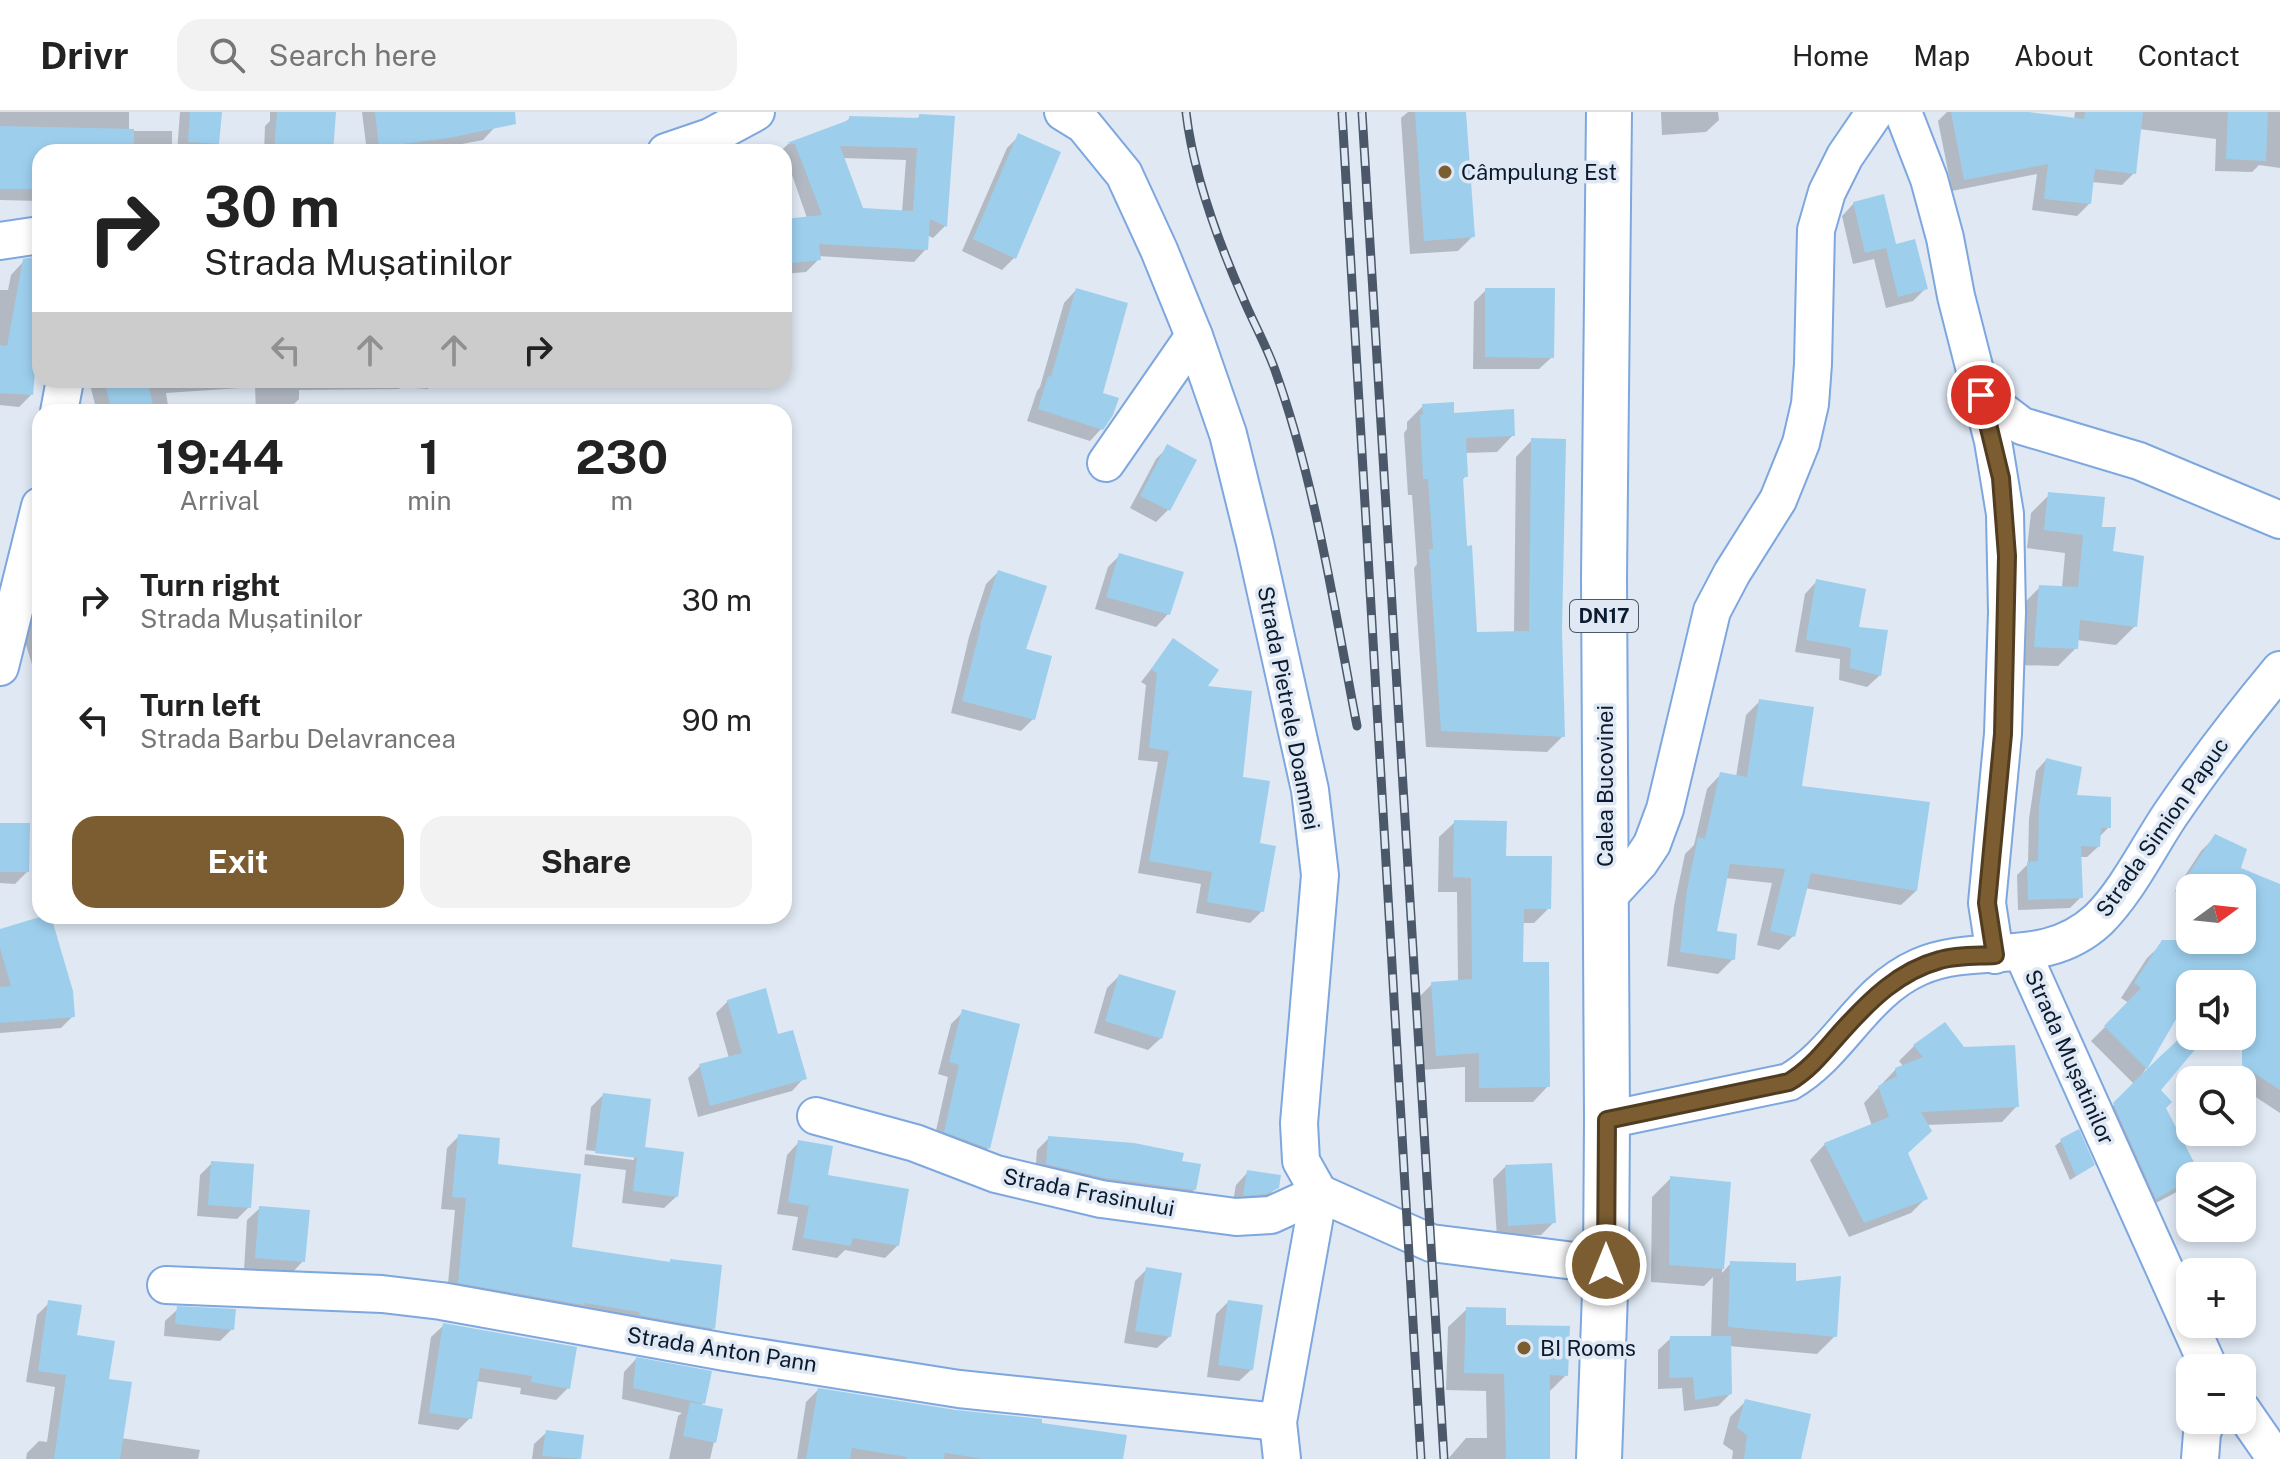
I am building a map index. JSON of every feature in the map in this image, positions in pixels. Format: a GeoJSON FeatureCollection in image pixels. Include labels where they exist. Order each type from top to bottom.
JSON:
{"type":"FeatureCollection","features":[{"type":"Feature","properties":{"kind":"highway","name":"Calea Bucovinei"},"geometry":{"type":"LineString","coordinates":[[1599,1459],[1606,1265],[1604,578],[1609,112]]}},
{"type":"Feature","properties":{"kind":"street"},"geometry":{"type":"LineString","coordinates":[[689,144],[710,137],[756,112]]}},
{"type":"Feature","properties":{"kind":"street","name":"Strada Pietrele Doamnei"},"geometry":{"type":"LineString","coordinates":[[1063,112],[1084,125],[1124,174],[1194,336],[1228,434],[1310,790],[1320,875],[1299,1123],[1301,1161],[1319,1193]]}},
{"type":"Feature","properties":{"kind":"street"},"geometry":{"type":"LineString","coordinates":[[1606,899],[1652,844],[1665,809],[1712,611],[1778,500],[1801,443],[1810,404],[1813,364],[1816,230],[1827,192],[1845,156],[1875,112]]}},
{"type":"Feature","properties":{"kind":"street"},"geometry":{"type":"LineString","coordinates":[[1903,112],[1918,147],[1945,238],[1956,296],[2001,478],[2007,556],[2003,734],[1987,903],[2009,954]]}},
{"type":"Feature","properties":{"kind":"street"},"geometry":{"type":"LineString","coordinates":[[0,241],[32,236]]}},
{"type":"Feature","properties":{"kind":"street"},"geometry":{"type":"LineString","coordinates":[[1106,463],[1194,336]]}},
{"type":"Feature","properties":{"kind":"street"},"geometry":{"type":"LineString","coordinates":[[1981,395],[2022,426],[2139,461],[2280,520]]}},
{"type":"Feature","properties":{"kind":"street"},"geometry":{"type":"LineString","coordinates":[[0,667],[32,538]]}},
{"type":"Feature","properties":{"kind":"street","name":"Strada Simion Papuc"},"geometry":{"type":"LineString","coordinates":[[2009,954],[2071,939],[2099,918],[2112,904],[2202,768],[2280,670]]}},
{"type":"Feature","properties":{"kind":"street","name":"Strada Mușatinilor"},"geometry":{"type":"LineString","coordinates":[[1607,1120],[1789,1082],[1805,1073],[1875,996],[1895,980],[1942,959],[2009,954],[2202,1354]]}},
{"type":"Feature","properties":{"kind":"street","name":"Strada Frasinului"},"geometry":{"type":"LineString","coordinates":[[816,1116],[915,1143],[996,1174],[1101,1199],[1236,1217],[1271,1215],[1319,1193]]}},
{"type":"Feature","properties":{"kind":"street"},"geometry":{"type":"LineString","coordinates":[[1282,1459],[1278,1422],[1319,1193],[1431,1243],[1606,1265]]}},
{"type":"Feature","properties":{"kind":"street","name":"Strada Anton Pann"},"geometry":{"type":"LineString","coordinates":[[166,1285],[397,1296],[441,1301],[725,1352],[959,1389],[1278,1422]]}},
{"type":"Feature","properties":{"kind":"street"},"geometry":{"type":"LineString","coordinates":[[2256,1430],[2276,1459]]}},
{"type":"Feature","properties":{"kind":"street"},"geometry":{"type":"LineString","coordinates":[[2200,1459],[2202,1434]]}},
{"type":"Feature","properties":{"kind":"building"},"geometry":{"type":"Polygon","coordinates":[[[190,112],[222,112],[219,144],[188,142],[190,112]]]}},
{"type":"Feature","properties":{"kind":"building"},"geometry":{"type":"Polygon","coordinates":[[[277,112],[336,112],[334,144],[275,144],[277,112]]]}},
{"type":"Feature","properties":{"kind":"building"},"geometry":{"type":"Polygon","coordinates":[[[375,112],[515,112],[516,124],[449,138],[379,144],[375,112]]]}},
{"type":"Feature","properties":{"kind":"building"},"geometry":{"type":"Polygon","coordinates":[[[1415,112],[1466,112],[1475,237],[1424,241],[1415,112]]]}},
{"type":"Feature","properties":{"kind":"building"},"geometry":{"type":"Polygon","coordinates":[[[1951,112],[2029,112],[2084,119],[2085,112],[2143,112],[2136,174],[2095,169],[2091,204],[2044,199],[2048,164],[1964,180],[1951,112]]]}},
{"type":"Feature","properties":{"kind":"building"},"geometry":{"type":"Polygon","coordinates":[[[2228,112],[2268,112],[2266,161],[2226,159],[2228,112]]]}},
{"type":"Feature","properties":{"kind":"building"},"geometry":{"type":"Polygon","coordinates":[[[849,116],[955,116],[947,227],[930,219],[928,250],[819,244],[821,260],[792,263],[792,218],[822,215],[795,144],[787,143],[849,120],[849,116]],[[840,146],[863,208],[913,211],[917,148],[840,146]]]}},
{"type":"Feature","properties":{"kind":"building"},"geometry":{"type":"Polygon","coordinates":[[[0,126],[134,129],[134,144],[32,144],[32,189],[0,189],[0,126]]]}},
{"type":"Feature","properties":{"kind":"building"},"geometry":{"type":"Polygon","coordinates":[[[1018,133],[1061,152],[1016,259],[973,239],[1018,133]]]}},
{"type":"Feature","properties":{"kind":"building"},"geometry":{"type":"Polygon","coordinates":[[[1884,194],[1896,244],[1915,239],[1928,289],[1898,297],[1886,248],[1865,253],[1853,202],[1884,194]]]}},
{"type":"Feature","properties":{"kind":"building"},"geometry":{"type":"Polygon","coordinates":[[[32,257],[33,395],[0,393],[0,345],[7,346],[23,259],[32,257]]]}},
{"type":"Feature","properties":{"kind":"building"},"geometry":{"type":"Polygon","coordinates":[[[1076,288],[1128,303],[1103,393],[1119,398],[1103,430],[1038,409],[1048,376],[1051,377],[1076,288]]]}},
{"type":"Feature","properties":{"kind":"building"},"geometry":{"type":"Polygon","coordinates":[[[1485,288],[1555,288],[1554,358],[1485,357],[1485,288]]]}},
{"type":"Feature","properties":{"kind":"building"},"geometry":{"type":"Polygon","coordinates":[[[106,388],[149,388],[153,404],[110,404],[106,388]]]}},
{"type":"Feature","properties":{"kind":"building"},"geometry":{"type":"Polygon","coordinates":[[[1454,402],[1454,413],[1514,409],[1515,436],[1466,438],[1468,477],[1463,477],[1467,546],[1472,545],[1477,632],[1529,631],[1531,438],[1566,439],[1562,631],[1565,737],[1441,731],[1429,549],[1433,549],[1428,479],[1423,479],[1420,415],[1423,414],[1422,404],[1454,402]]]}},
{"type":"Feature","properties":{"kind":"building"},"geometry":{"type":"Polygon","coordinates":[[[1167,444],[1197,460],[1170,511],[1140,496],[1167,444]]]}},
{"type":"Feature","properties":{"kind":"building"},"geometry":{"type":"Polygon","coordinates":[[[2048,492],[2105,497],[2102,527],[2116,527],[2113,551],[2144,556],[2137,627],[2080,620],[2078,649],[2034,647],[2039,585],[2078,587],[2083,535],[2044,530],[2048,492]]]}},
{"type":"Feature","properties":{"kind":"building"},"geometry":{"type":"Polygon","coordinates":[[[1119,553],[1184,572],[1170,615],[1106,597],[1119,553]]]}},
{"type":"Feature","properties":{"kind":"building"},"geometry":{"type":"Polygon","coordinates":[[[998,570],[1047,586],[1026,649],[1052,656],[1035,720],[962,701],[980,625],[998,570]]]}},
{"type":"Feature","properties":{"kind":"building"},"geometry":{"type":"Polygon","coordinates":[[[1816,579],[1866,589],[1859,627],[1888,630],[1881,676],[1850,668],[1851,648],[1806,640],[1816,579]]]}},
{"type":"Feature","properties":{"kind":"building"},"geometry":{"type":"Polygon","coordinates":[[[1173,638],[1219,670],[1208,686],[1252,691],[1243,777],[1270,781],[1260,843],[1276,846],[1264,912],[1207,902],[1212,872],[1149,861],[1169,751],[1149,748],[1157,673],[1151,669],[1173,638]]]}},
{"type":"Feature","properties":{"kind":"building"},"geometry":{"type":"Polygon","coordinates":[[[1759,699],[1814,707],[1802,786],[1930,802],[1917,891],[1811,873],[1795,937],[1770,931],[1785,869],[1730,864],[1717,931],[1737,934],[1735,960],[1680,952],[1687,890],[1698,837],[1705,839],[1720,772],[1747,777],[1759,699]]]}},
{"type":"Feature","properties":{"kind":"building"},"geometry":{"type":"Polygon","coordinates":[[[2046,758],[2082,767],[2077,795],[2111,797],[2111,828],[2101,828],[2100,847],[2081,846],[2083,898],[2028,900],[2027,862],[2038,861],[2039,807],[2046,758]]]}},
{"type":"Feature","properties":{"kind":"building"},"geometry":{"type":"Polygon","coordinates":[[[1454,820],[1507,821],[1506,856],[1552,856],[1551,909],[1524,909],[1523,962],[1549,962],[1550,1087],[1479,1088],[1479,1053],[1436,1056],[1431,982],[1472,979],[1471,878],[1453,877],[1454,820]]]}},
{"type":"Feature","properties":{"kind":"building"},"geometry":{"type":"Polygon","coordinates":[[[0,823],[30,823],[29,872],[0,872],[0,823]]]}},
{"type":"Feature","properties":{"kind":"building"},"geometry":{"type":"Polygon","coordinates":[[[2215,834],[2247,849],[2241,868],[2256,874],[2188,874],[2215,834]]]}},
{"type":"Feature","properties":{"kind":"building"},"geometry":{"type":"Polygon","coordinates":[[[2256,874],[2280,884],[2280,1090],[2256,1074],[2256,1066],[2242,1065],[2242,1050],[2256,1050],[2256,970],[2176,970],[2176,1019],[2147,1069],[2104,1026],[2141,988],[2134,983],[2162,940],[2176,940],[2176,954],[2256,954],[2256,874]]]}},
{"type":"Feature","properties":{"kind":"building"},"geometry":{"type":"Polygon","coordinates":[[[32,919],[32,924],[53,924],[73,991],[75,1017],[0,1023],[0,987],[11,986],[0,948],[0,929],[32,919]]]}},
{"type":"Feature","properties":{"kind":"building"},"geometry":{"type":"Polygon","coordinates":[[[1119,974],[1176,991],[1162,1039],[1105,1021],[1119,974]]]}},
{"type":"Feature","properties":{"kind":"building"},"geometry":{"type":"Polygon","coordinates":[[[766,988],[778,1034],[793,1030],[807,1079],[710,1106],[699,1064],[742,1053],[727,1000],[766,988]]]}},
{"type":"Feature","properties":{"kind":"building"},"geometry":{"type":"Polygon","coordinates":[[[962,1009],[1020,1024],[990,1149],[944,1132],[959,1065],[949,1062],[962,1009]]]}},
{"type":"Feature","properties":{"kind":"building"},"geometry":{"type":"Polygon","coordinates":[[[1945,1022],[1964,1047],[2015,1045],[2019,1107],[1921,1112],[1932,1131],[1908,1153],[1928,1199],[1864,1223],[1824,1143],[1889,1117],[1878,1086],[1897,1076],[1895,1068],[1923,1057],[1913,1045],[1945,1022]]]}},
{"type":"Feature","properties":{"kind":"building"},"geometry":{"type":"Polygon","coordinates":[[[2176,1042],[2176,1050],[2195,1050],[2181,1066],[2176,1066],[2176,1072],[2161,1090],[2172,1102],[2166,1108],[2176,1127],[2176,1146],[2186,1146],[2194,1162],[2176,1162],[2176,1188],[2156,1199],[2113,1103],[2176,1042]]]}},
{"type":"Feature","properties":{"kind":"building"},"geometry":{"type":"Polygon","coordinates":[[[603,1093],[651,1099],[645,1147],[684,1152],[678,1197],[633,1191],[637,1158],[595,1153],[603,1093]]]}},
{"type":"Feature","properties":{"kind":"building"},"geometry":{"type":"Polygon","coordinates":[[[2079,1129],[2095,1165],[2076,1176],[2060,1139],[2079,1129]]]}},
{"type":"Feature","properties":{"kind":"building"},"geometry":{"type":"Polygon","coordinates":[[[458,1134],[500,1138],[498,1164],[581,1174],[572,1247],[670,1262],[670,1259],[722,1265],[715,1329],[639,1315],[639,1312],[458,1283],[466,1198],[452,1197],[458,1134]]]}},
{"type":"Feature","properties":{"kind":"building"},"geometry":{"type":"Polygon","coordinates":[[[1048,1136],[1134,1143],[1184,1153],[1182,1161],[1201,1164],[1196,1190],[1105,1178],[1046,1164],[1048,1136]]]}},
{"type":"Feature","properties":{"kind":"building"},"geometry":{"type":"Polygon","coordinates":[[[798,1140],[833,1146],[828,1175],[909,1189],[899,1246],[853,1238],[851,1246],[803,1238],[809,1206],[788,1202],[798,1140]]]}},
{"type":"Feature","properties":{"kind":"building"},"geometry":{"type":"Polygon","coordinates":[[[211,1161],[254,1164],[251,1208],[208,1205],[211,1161]]]}},
{"type":"Feature","properties":{"kind":"building"},"geometry":{"type":"Polygon","coordinates":[[[1552,1163],[1556,1223],[1508,1226],[1505,1165],[1552,1163]]]}},
{"type":"Feature","properties":{"kind":"building"},"geometry":{"type":"Polygon","coordinates":[[[1247,1170],[1281,1175],[1279,1188],[1266,1194],[1243,1196],[1247,1170]]]}},
{"type":"Feature","properties":{"kind":"building"},"geometry":{"type":"Polygon","coordinates":[[[1670,1176],[1731,1182],[1724,1269],[1669,1265],[1670,1176]]]}},
{"type":"Feature","properties":{"kind":"building"},"geometry":{"type":"Polygon","coordinates":[[[259,1206],[310,1210],[305,1262],[255,1258],[259,1206]]]}},
{"type":"Feature","properties":{"kind":"building"},"geometry":{"type":"Polygon","coordinates":[[[1730,1261],[1796,1263],[1796,1281],[1841,1276],[1837,1337],[1728,1327],[1730,1261]]]}},
{"type":"Feature","properties":{"kind":"building"},"geometry":{"type":"Polygon","coordinates":[[[1146,1267],[1182,1273],[1171,1337],[1135,1331],[1146,1267]]]}},
{"type":"Feature","properties":{"kind":"building"},"geometry":{"type":"Polygon","coordinates":[[[48,1300],[82,1305],[77,1335],[115,1341],[109,1379],[132,1382],[120,1459],[54,1459],[66,1375],[38,1371],[48,1300]]]}},
{"type":"Feature","properties":{"kind":"building"},"geometry":{"type":"Polygon","coordinates":[[[1228,1300],[1263,1305],[1253,1370],[1218,1365],[1228,1300]]]}},
{"type":"Feature","properties":{"kind":"building"},"geometry":{"type":"Polygon","coordinates":[[[177,1306],[236,1309],[234,1330],[175,1324],[177,1306]]]}},
{"type":"Feature","properties":{"kind":"building"},"geometry":{"type":"Polygon","coordinates":[[[1466,1307],[1506,1308],[1506,1325],[1570,1326],[1568,1376],[1550,1375],[1550,1459],[1506,1459],[1504,1374],[1464,1373],[1466,1307]]]}},
{"type":"Feature","properties":{"kind":"building"},"geometry":{"type":"Polygon","coordinates":[[[443,1323],[577,1347],[570,1389],[531,1382],[532,1376],[480,1368],[472,1419],[429,1413],[443,1323]]]}},
{"type":"Feature","properties":{"kind":"building"},"geometry":{"type":"Polygon","coordinates":[[[1670,1336],[1731,1336],[1732,1394],[1695,1400],[1693,1377],[1669,1378],[1670,1336]]]}},
{"type":"Feature","properties":{"kind":"building"},"geometry":{"type":"Polygon","coordinates":[[[636,1357],[712,1371],[705,1404],[633,1388],[636,1357]]]}},
{"type":"Feature","properties":{"kind":"building"},"geometry":{"type":"Polygon","coordinates":[[[818,1388],[956,1410],[1042,1419],[1042,1423],[1127,1435],[1123,1459],[984,1459],[945,1453],[944,1459],[906,1459],[852,1448],[850,1459],[806,1459],[818,1388]]]}},
{"type":"Feature","properties":{"kind":"building"},"geometry":{"type":"Polygon","coordinates":[[[1745,1399],[1811,1414],[1801,1459],[1744,1459],[1747,1435],[1737,1428],[1745,1399]]]}},
{"type":"Feature","properties":{"kind":"building"},"geometry":{"type":"Polygon","coordinates":[[[690,1402],[723,1409],[716,1443],[683,1436],[690,1402]]]}},
{"type":"Feature","properties":{"kind":"building"},"geometry":{"type":"Polygon","coordinates":[[[546,1430],[584,1435],[581,1459],[542,1456],[546,1430]]]}},
{"type":"Feature","properties":{"kind":"railway"},"geometry":{"type":"LineString","coordinates":[[1186,112],[1194,159],[1216,230],[1275,370],[1302,457],[1323,546],[1357,726]]}},
{"type":"Feature","properties":{"kind":"railway"},"geometry":{"type":"LineString","coordinates":[[1342,112],[1421,1459]]}},
{"type":"Feature","properties":{"kind":"railway"},"geometry":{"type":"LineString","coordinates":[[1362,112],[1444,1459]]}},
{"type":"Feature","properties":{"kind":"place","name":"Câmpulung Est"},"geometry":{"type":"Point","coordinates":[1445,172]}},
{"type":"Feature","properties":{"kind":"place","name":"BI Rooms"},"geometry":{"type":"Point","coordinates":[1524,1348]}},
{"type":"Feature","properties":{"kind":"route"},"geometry":{"type":"LineString","coordinates":[[1606,1265],[1607,1120],[1789,1082],[1805,1073],[1875,996],[1895,980],[1942,959],[1995,955],[1987,903],[2003,734],[2007,556],[2001,478],[1981,395]]}}]}
